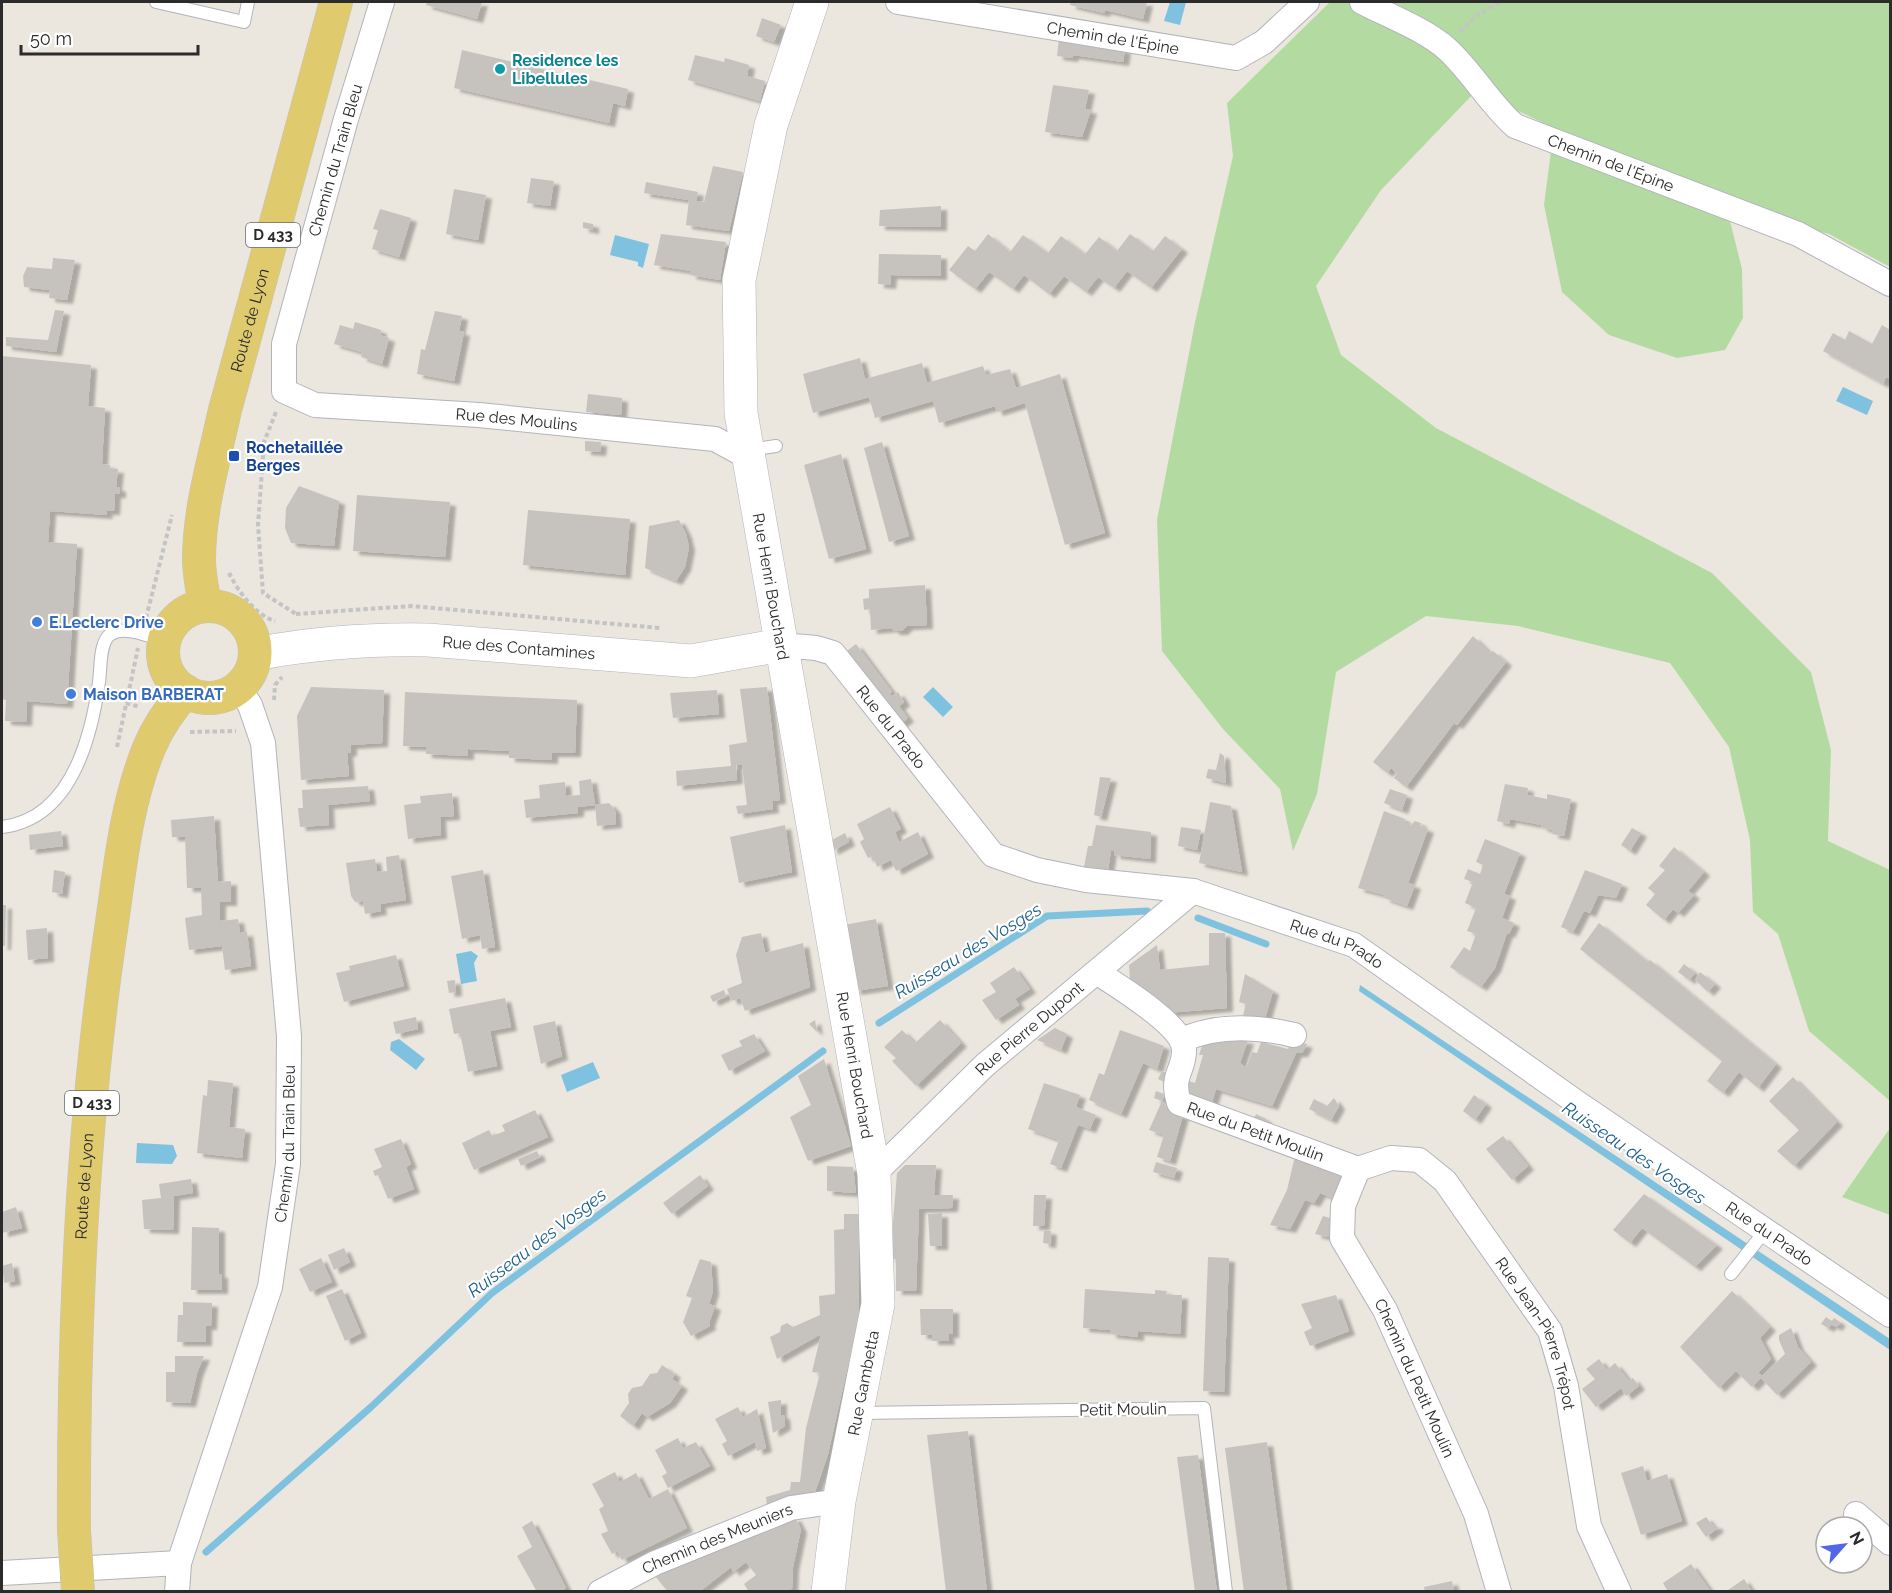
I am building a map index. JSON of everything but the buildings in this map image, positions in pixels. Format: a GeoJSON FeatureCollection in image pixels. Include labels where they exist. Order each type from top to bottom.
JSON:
{"type":"FeatureCollection","features":[{"type":"Feature","properties":{"kind":"main road","name":"Route de Lyon"},"geometry":{"type":"LineString","coordinates":[[205,606],[199,562],[203,515],[212,470],[336,2]]}},
{"type":"Feature","properties":{"kind":"main road"},"geometry":{"type":"LineString","coordinates":[[205,606],[220,608],[235,614],[246,624],[253,638],[256,654],[247,679],[237,688],[212,698],[198,697],[186,691],[169,673],[165,661],[165,641],[179,617],[205,606]]}},
{"type":"Feature","properties":{"kind":"main road","name":"Route de Lyon"},"geometry":{"type":"LineString","coordinates":[[78,1592],[74,1530],[74,1412],[82,1204],[102,996],[133,800],[148,749],[162,719],[186,691]]}},
{"type":"Feature","properties":{"kind":"street","name":"Chemin du Train Bleu"},"geometry":{"type":"LineString","coordinates":[[284,391],[284,344],[346,119],[382,2]]}},
{"type":"Feature","properties":{"kind":"street","name":"Rue Henri Bouchard"},"geometry":{"type":"LineString","coordinates":[[812,2],[771,125],[740,280],[741,413],[757,451],[781,645],[874,1174]]}},
{"type":"Feature","properties":{"kind":"street","name":"Chemin de l'Épine"},"geometry":{"type":"LineString","coordinates":[[898,2],[1236,58],[1264,42],[1307,2]]}},
{"type":"Feature","properties":{"kind":"street","name":"Chemin de l'Épine"},"geometry":{"type":"LineString","coordinates":[[1362,2],[1445,47],[1468,69],[1493,106],[1515,126],[1798,234],[1890,284]]}},
{"type":"Feature","properties":{"kind":"street","name":"Rue des Moulins"},"geometry":{"type":"LineString","coordinates":[[284,391],[315,405],[479,415],[715,439],[757,451]]}},
{"type":"Feature","properties":{"kind":"street","name":"Rue des Contamines"},"geometry":{"type":"LineString","coordinates":[[256,654],[300,646],[392,639],[692,661],[781,645]]}},
{"type":"Feature","properties":{"kind":"street","name":"Rue du Prado"},"geometry":{"type":"LineString","coordinates":[[781,645],[816,648],[833,653],[993,855],[1037,870],[1086,880],[1193,891],[1354,945],[1576,1102],[1890,1315]]}},
{"type":"Feature","properties":{"kind":"street","name":"Chemin du Train Bleu"},"geometry":{"type":"LineString","coordinates":[[177,1592],[179,1563],[270,1287],[288,1164],[289,1036],[263,743],[250,705],[237,688]]}},
{"type":"Feature","properties":{"kind":"street","name":"Rue Pierre Dupont"},"geometry":{"type":"LineString","coordinates":[[874,1174],[985,1065],[1098,973],[1193,891]]}},
{"type":"Feature","properties":{"kind":"street"},"geometry":{"type":"LineString","coordinates":[[1098,973],[1144,1002],[1182,1041],[1201,1032],[1258,1027],[1294,1035]]}},
{"type":"Feature","properties":{"kind":"street","name":"Rue du Petit Moulin"},"geometry":{"type":"LineString","coordinates":[[1182,1041],[1184,1051],[1174,1086],[1179,1103],[1359,1169]]}},
{"type":"Feature","properties":{"kind":"street","name":"Rue Jean-Pierre Trépot"},"geometry":{"type":"LineString","coordinates":[[1359,1169],[1391,1158],[1419,1160],[1445,1181],[1550,1331],[1566,1386],[1589,1526],[1618,1592]]}},
{"type":"Feature","properties":{"kind":"street","name":"Chemin du Petit Moulin"},"geometry":{"type":"LineString","coordinates":[[1359,1169],[1343,1206],[1342,1238],[1385,1310],[1476,1514],[1499,1592]]}},
{"type":"Feature","properties":{"kind":"street","name":"Rue Gambetta"},"geometry":{"type":"LineString","coordinates":[[828,1592],[839,1501],[878,1304],[874,1174]]}},
{"type":"Feature","properties":{"kind":"street","name":"Chemin des Meuniers"},"geometry":{"type":"LineString","coordinates":[[600,1592],[655,1563],[791,1508],[839,1501]]}},
{"type":"Feature","properties":{"kind":"street"},"geometry":{"type":"LineString","coordinates":[[1856,1514],[1890,1543]]}},
{"type":"Feature","properties":{"kind":"street"},"geometry":{"type":"LineString","coordinates":[[2,1574],[179,1563]]}},
{"type":"Feature","properties":{"kind":"lane"},"geometry":{"type":"LineString","coordinates":[[156,2],[244,22],[248,2]]}},
{"type":"Feature","properties":{"kind":"lane"},"geometry":{"type":"LineString","coordinates":[[2,827],[24,822],[41,814],[56,801],[67,784],[85,742],[97,693],[105,641],[111,633],[121,631],[165,641]]}},
{"type":"Feature","properties":{"kind":"lane"},"geometry":{"type":"LineString","coordinates":[[1731,1274],[1765,1230]]}},
{"type":"Feature","properties":{"kind":"lane","name":"Petit Moulin"},"geometry":{"type":"LineString","coordinates":[[857,1413],[1204,1408],[1226,1592]]}},
{"type":"Feature","properties":{"kind":"path"},"geometry":{"type":"LineString","coordinates":[[1445,47],[1477,15],[1502,2]]}},
{"type":"Feature","properties":{"kind":"path"},"geometry":{"type":"LineString","coordinates":[[284,391],[264,442],[258,525],[263,593],[296,614],[297,622]]}},
{"type":"Feature","properties":{"kind":"path"},"geometry":{"type":"LineString","coordinates":[[226,564],[239,591],[270,620],[279,622]]}},
{"type":"Feature","properties":{"kind":"path"},"geometry":{"type":"LineString","coordinates":[[274,709],[275,685],[288,671]]}},
{"type":"Feature","properties":{"kind":"path"},"geometry":{"type":"LineString","coordinates":[[126,704],[144,709]]}},
{"type":"Feature","properties":{"kind":"path"},"geometry":{"type":"LineString","coordinates":[[183,732],[245,731]]}},
{"type":"Feature","properties":{"kind":"green space"},"geometry":{"type":"Polygon","coordinates":[[[1330,2],[1890,2],[1890,267],[1829,234],[1784,223],[1725,201],[1742,269],[1743,318],[1725,350],[1677,358],[1609,335],[1562,292],[1544,205],[1554,128],[1476,91],[1381,190],[1316,286],[1341,355],[1436,428],[1712,573],[1811,672],[1831,750],[1828,841],[1890,870],[1890,1101],[1809,1031],[1778,934],[1753,912],[1750,840],[1729,747],[1670,663],[1518,626],[1426,616],[1336,672],[1317,794],[1293,851],[1280,789],[1223,729],[1162,651],[1157,520],[1195,322],[1233,156],[1227,103],[1330,2]]]}},
{"type":"Feature","properties":{"kind":"green space"},"geometry":{"type":"Polygon","coordinates":[[[1890,1128],[1890,1215],[1842,1197],[1890,1128]]]}},
{"type":"Feature","properties":{"kind":"water"},"geometry":{"type":"Polygon","coordinates":[[[1170,2],[1186,2],[1180,25],[1164,21],[1170,2]]]}},
{"type":"Feature","properties":{"kind":"water"},"geometry":{"type":"Polygon","coordinates":[[[615,235],[649,244],[643,268],[638,266],[638,262],[610,255],[615,235]]]}},
{"type":"Feature","properties":{"kind":"water"},"geometry":{"type":"Polygon","coordinates":[[[1843,387],[1873,401],[1867,415],[1836,401],[1843,387]]]}},
{"type":"Feature","properties":{"kind":"water"},"geometry":{"type":"Polygon","coordinates":[[[933,687],[953,707],[943,717],[923,697],[933,687]]]}},
{"type":"Feature","properties":{"kind":"water"},"geometry":{"type":"Polygon","coordinates":[[[471,951],[478,956],[474,963],[477,981],[461,984],[456,954],[471,951]]]}},
{"type":"Feature","properties":{"kind":"water"},"geometry":{"type":"Polygon","coordinates":[[[1360,985],[1890,1339],[1890,1350],[1359,991],[1360,985]]]}},
{"type":"Feature","properties":{"kind":"water"},"geometry":{"type":"Polygon","coordinates":[[[399,1039],[425,1059],[416,1070],[390,1050],[391,1042],[399,1039]]]}},
{"type":"Feature","properties":{"kind":"water"},"geometry":{"type":"Polygon","coordinates":[[[593,1062],[600,1078],[567,1092],[561,1075],[593,1062]]]}},
{"type":"Feature","properties":{"kind":"water"},"geometry":{"type":"Polygon","coordinates":[[[137,1143],[173,1145],[177,1156],[172,1164],[136,1163],[137,1143]]]}},
{"type":"Feature","properties":{"kind":"waterway","name":"Ruisseau des Vosges"},"geometry":{"type":"LineString","coordinates":[[879,1023],[1047,916],[1147,911]]}},
{"type":"Feature","properties":{"kind":"waterway","name":"Ruisseau des Vosges"},"geometry":{"type":"LineString","coordinates":[[1198,918],[1266,944]]}},
{"type":"Feature","properties":{"kind":"waterway","name":"Ruisseau des Vosges"},"geometry":{"type":"LineString","coordinates":[[206,1552],[371,1407],[492,1293],[823,1051]]}},
{"type":"Feature","properties":{"kind":"place","name":"Residence les Libellules"},"geometry":{"type":"Point","coordinates":[500,69]}},
{"type":"Feature","properties":{"kind":"place","name":"Rochetaillée Berges"},"geometry":{"type":"Point","coordinates":[234,456]}},
{"type":"Feature","properties":{"kind":"place","name":"E.Leclerc Drive"},"geometry":{"type":"Point","coordinates":[37,622]}},
{"type":"Feature","properties":{"kind":"place","name":"Maison BARBERAT"},"geometry":{"type":"Point","coordinates":[71,694]}}]}
